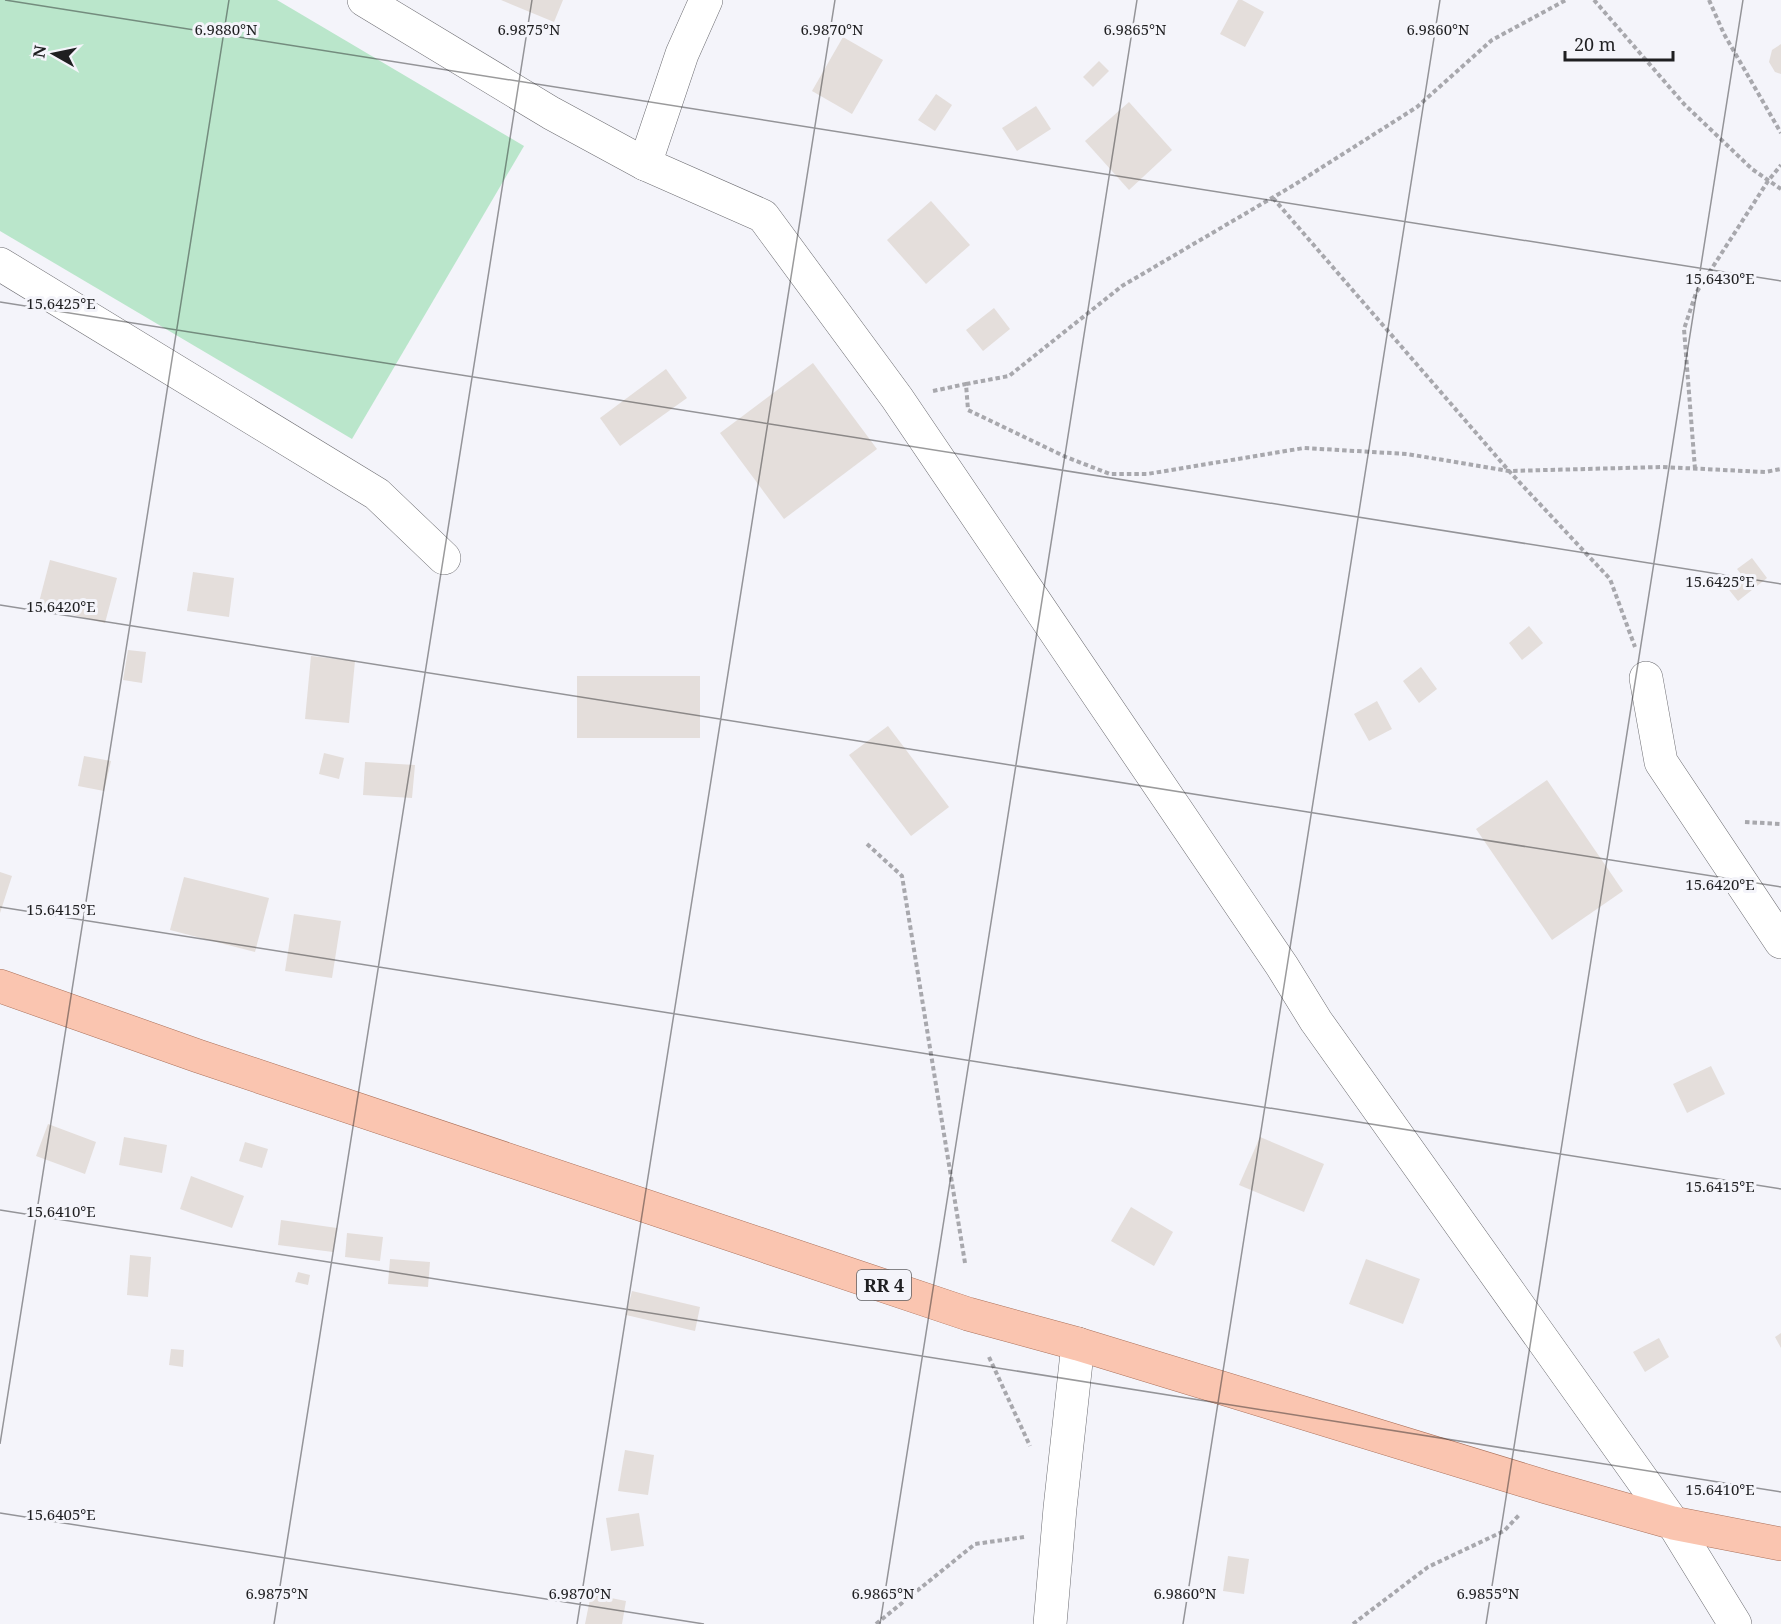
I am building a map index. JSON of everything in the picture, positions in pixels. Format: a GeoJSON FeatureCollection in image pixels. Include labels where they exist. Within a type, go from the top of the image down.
{"type":"FeatureCollection","features":[{"type":"Feature","properties":{"kind":"main road","name":"RR 4"},"geometry":{"type":"LineString","coordinates":[[0,986],[198,1056],[968,1314],[1078,1344],[1546,1488],[1673,1523],[1781,1544]]}},
{"type":"Feature","properties":{"kind":"street"},"geometry":{"type":"LineString","coordinates":[[364,0],[551,113],[645,164],[763,216],[897,398],[1282,966],[1316,1021],[1673,1523],[1735,1624]]}},
{"type":"Feature","properties":{"kind":"street"},"geometry":{"type":"LineString","coordinates":[[645,164],[682,54],[706,0]]}},
{"type":"Feature","properties":{"kind":"street"},"geometry":{"type":"LineString","coordinates":[[0,264],[377,494],[444,558]]}},
{"type":"Feature","properties":{"kind":"street"},"geometry":{"type":"LineString","coordinates":[[1646,678],[1661,762],[1781,942]]}},
{"type":"Feature","properties":{"kind":"street"},"geometry":{"type":"LineString","coordinates":[[1050,1624],[1078,1344]]}},
{"type":"Feature","properties":{"kind":"path"},"geometry":{"type":"LineString","coordinates":[[897,398],[1010,376],[1122,286],[1273,198],[1417,107],[1492,40],[1566,0]]}},
{"type":"Feature","properties":{"kind":"path"},"geometry":{"type":"LineString","coordinates":[[1594,0],[1684,104],[1752,170],[1781,189]]}},
{"type":"Feature","properties":{"kind":"path"},"geometry":{"type":"LineString","coordinates":[[1709,0],[1725,34],[1781,133]]}},
{"type":"Feature","properties":{"kind":"path"},"geometry":{"type":"LineString","coordinates":[[1695,469],[1684,329],[1696,293],[1768,181],[1781,165]]}},
{"type":"Feature","properties":{"kind":"path"},"geometry":{"type":"LineString","coordinates":[[1273,198],[1509,471],[1610,579],[1646,678]]}},
{"type":"Feature","properties":{"kind":"path"},"geometry":{"type":"LineString","coordinates":[[966,384],[968,410],[1066,457],[1110,474],[1147,474],[1304,448],[1407,454],[1509,471],[1662,467],[1765,472],[1781,469]]}},
{"type":"Feature","properties":{"kind":"path"},"geometry":{"type":"LineString","coordinates":[[867,844],[902,876],[965,1263]]}},
{"type":"Feature","properties":{"kind":"path"},"geometry":{"type":"LineString","coordinates":[[968,1314],[1034,1454]]}},
{"type":"Feature","properties":{"kind":"path"},"geometry":{"type":"LineString","coordinates":[[1353,1624],[1428,1567],[1504,1531],[1546,1488]]}},
{"type":"Feature","properties":{"kind":"path"},"geometry":{"type":"LineString","coordinates":[[876,1624],[975,1544],[1024,1537],[1060,1508]]}},
{"type":"Feature","properties":{"kind":"green space"},"geometry":{"type":"Polygon","coordinates":[[[0,0],[277,0],[524,146],[352,439],[0,231],[0,0]]]}},
{"type":"Feature","properties":{"kind":"building"},"geometry":{"type":"Polygon","coordinates":[[[501,0],[563,0],[554,22],[501,0]]]}},
{"type":"Feature","properties":{"kind":"building"},"geometry":{"type":"Polygon","coordinates":[[[1238,0],[1264,12],[1245,47],[1220,34],[1238,0]]]}},
{"type":"Feature","properties":{"kind":"building"},"geometry":{"type":"Polygon","coordinates":[[[843,37],[883,60],[852,114],[812,91],[843,37]]]}},
{"type":"Feature","properties":{"kind":"building"},"geometry":{"type":"Polygon","coordinates":[[[1781,44],[1781,74],[1775,72],[1769,62],[1772,50],[1781,44]]]}},
{"type":"Feature","properties":{"kind":"building"},"geometry":{"type":"Polygon","coordinates":[[[1099,61],[1109,71],[1093,87],[1083,77],[1099,61]]]}},
{"type":"Feature","properties":{"kind":"building"},"geometry":{"type":"Polygon","coordinates":[[[936,94],[952,105],[935,131],[918,120],[936,94]]]}},
{"type":"Feature","properties":{"kind":"building"},"geometry":{"type":"Polygon","coordinates":[[[1129,102],[1172,150],[1129,190],[1085,141],[1129,102]]]}},
{"type":"Feature","properties":{"kind":"building"},"geometry":{"type":"Polygon","coordinates":[[[1036,106],[1051,129],[1017,151],[1002,128],[1036,106]]]}},
{"type":"Feature","properties":{"kind":"building"},"geometry":{"type":"Polygon","coordinates":[[[931,201],[970,245],[926,284],[887,240],[931,201]]]}},
{"type":"Feature","properties":{"kind":"building"},"geometry":{"type":"Polygon","coordinates":[[[994,308],[1010,329],[983,351],[966,330],[994,308]]]}},
{"type":"Feature","properties":{"kind":"building"},"geometry":{"type":"Polygon","coordinates":[[[813,363],[877,449],[784,519],[720,433],[813,363]]]}},
{"type":"Feature","properties":{"kind":"building"},"geometry":{"type":"Polygon","coordinates":[[[666,369],[687,398],[620,446],[600,418],[666,369]]]}},
{"type":"Feature","properties":{"kind":"building"},"geometry":{"type":"Polygon","coordinates":[[[1752,558],[1767,578],[1738,601],[1726,586],[1741,574],[1737,569],[1752,558]]]}},
{"type":"Feature","properties":{"kind":"building"},"geometry":{"type":"Polygon","coordinates":[[[50,560],[117,578],[105,623],[38,606],[50,560]]]}},
{"type":"Feature","properties":{"kind":"building"},"geometry":{"type":"Polygon","coordinates":[[[193,572],[234,578],[229,617],[187,611],[193,572]]]}},
{"type":"Feature","properties":{"kind":"building"},"geometry":{"type":"Polygon","coordinates":[[[1529,626],[1543,643],[1522,660],[1509,643],[1529,626]]]}},
{"type":"Feature","properties":{"kind":"building"},"geometry":{"type":"Polygon","coordinates":[[[128,650],[146,652],[142,683],[123,680],[128,650]]]}},
{"type":"Feature","properties":{"kind":"building"},"geometry":{"type":"Polygon","coordinates":[[[311,656],[355,661],[349,723],[305,719],[311,656]]]}},
{"type":"Feature","properties":{"kind":"building"},"geometry":{"type":"Polygon","coordinates":[[[1421,667],[1437,689],[1419,703],[1403,681],[1421,667]]]}},
{"type":"Feature","properties":{"kind":"building"},"geometry":{"type":"Polygon","coordinates":[[[577,676],[700,676],[700,738],[577,738],[577,676]]]}},
{"type":"Feature","properties":{"kind":"building"},"geometry":{"type":"Polygon","coordinates":[[[1377,701],[1392,729],[1369,741],[1354,714],[1377,701]]]}},
{"type":"Feature","properties":{"kind":"building"},"geometry":{"type":"Polygon","coordinates":[[[888,726],[949,807],[911,836],[849,755],[888,726]]]}},
{"type":"Feature","properties":{"kind":"building"},"geometry":{"type":"Polygon","coordinates":[[[324,753],[344,758],[339,779],[319,774],[324,753]]]}},
{"type":"Feature","properties":{"kind":"building"},"geometry":{"type":"Polygon","coordinates":[[[84,756],[111,761],[104,791],[78,786],[84,756]]]}},
{"type":"Feature","properties":{"kind":"building"},"geometry":{"type":"Polygon","coordinates":[[[365,762],[415,765],[412,798],[363,795],[365,762]]]}},
{"type":"Feature","properties":{"kind":"building"},"geometry":{"type":"Polygon","coordinates":[[[1547,780],[1623,891],[1552,940],[1476,829],[1547,780]]]}},
{"type":"Feature","properties":{"kind":"building"},"geometry":{"type":"Polygon","coordinates":[[[0,872],[12,876],[0,913],[0,872]]]}},
{"type":"Feature","properties":{"kind":"building"},"geometry":{"type":"Polygon","coordinates":[[[184,877],[269,898],[255,952],[170,930],[184,877]]]}},
{"type":"Feature","properties":{"kind":"building"},"geometry":{"type":"Polygon","coordinates":[[[294,914],[341,921],[332,978],[285,971],[294,914]]]}},
{"type":"Feature","properties":{"kind":"building"},"geometry":{"type":"Polygon","coordinates":[[[1711,1066],[1725,1094],[1687,1113],[1673,1084],[1711,1066]]]}},
{"type":"Feature","properties":{"kind":"building"},"geometry":{"type":"Polygon","coordinates":[[[48,1124],[96,1142],[85,1174],[36,1156],[48,1124]]]}},
{"type":"Feature","properties":{"kind":"building"},"geometry":{"type":"Polygon","coordinates":[[[124,1137],[167,1145],[162,1173],[119,1165],[124,1137]]]}},
{"type":"Feature","properties":{"kind":"building"},"geometry":{"type":"Polygon","coordinates":[[[1260,1137],[1324,1164],[1304,1212],[1239,1185],[1260,1137]]]}},
{"type":"Feature","properties":{"kind":"building"},"geometry":{"type":"Polygon","coordinates":[[[245,1142],[268,1149],[262,1168],[239,1161],[245,1142]]]}},
{"type":"Feature","properties":{"kind":"building"},"geometry":{"type":"Polygon","coordinates":[[[191,1176],[244,1196],[232,1228],[180,1209],[191,1176]]]}},
{"type":"Feature","properties":{"kind":"building"},"geometry":{"type":"Polygon","coordinates":[[[1131,1207],[1173,1232],[1154,1266],[1111,1241],[1131,1207]]]}},
{"type":"Feature","properties":{"kind":"building"},"geometry":{"type":"Polygon","coordinates":[[[281,1220],[337,1228],[333,1252],[278,1245],[281,1220]]]}},
{"type":"Feature","properties":{"kind":"building"},"geometry":{"type":"Polygon","coordinates":[[[347,1233],[383,1237],[380,1261],[345,1257],[347,1233]]]}},
{"type":"Feature","properties":{"kind":"building"},"geometry":{"type":"Polygon","coordinates":[[[130,1255],[151,1257],[148,1297],[127,1295],[130,1255]]]}},
{"type":"Feature","properties":{"kind":"building"},"geometry":{"type":"Polygon","coordinates":[[[390,1259],[430,1262],[428,1287],[388,1284],[390,1259]]]}},
{"type":"Feature","properties":{"kind":"building"},"geometry":{"type":"Polygon","coordinates":[[[1366,1259],[1420,1279],[1403,1324],[1349,1304],[1366,1259]]]}},
{"type":"Feature","properties":{"kind":"building"},"geometry":{"type":"Polygon","coordinates":[[[298,1272],[310,1275],[308,1285],[295,1282],[298,1272]]]}},
{"type":"Feature","properties":{"kind":"building"},"geometry":{"type":"Polygon","coordinates":[[[632,1291],[700,1307],[695,1331],[626,1315],[632,1291]]]}},
{"type":"Feature","properties":{"kind":"building"},"geometry":{"type":"Polygon","coordinates":[[[1781,1333],[1781,1348],[1775,1337],[1781,1333]]]}},
{"type":"Feature","properties":{"kind":"building"},"geometry":{"type":"Polygon","coordinates":[[[1659,1338],[1669,1357],[1645,1372],[1633,1352],[1659,1338]]]}},
{"type":"Feature","properties":{"kind":"building"},"geometry":{"type":"Polygon","coordinates":[[[171,1349],[184,1350],[183,1367],[169,1365],[171,1349]]]}},
{"type":"Feature","properties":{"kind":"building"},"geometry":{"type":"Polygon","coordinates":[[[625,1450],[654,1455],[648,1495],[618,1491],[625,1450]]]}},
{"type":"Feature","properties":{"kind":"building"},"geometry":{"type":"Polygon","coordinates":[[[639,1513],[644,1546],[611,1551],[606,1518],[639,1513]]]}},
{"type":"Feature","properties":{"kind":"building"},"geometry":{"type":"Polygon","coordinates":[[[1228,1556],[1249,1559],[1244,1594],[1223,1591],[1228,1556]]]}},
{"type":"Feature","properties":{"kind":"building"},"geometry":{"type":"Polygon","coordinates":[[[591,1594],[626,1601],[622,1624],[585,1624],[591,1594]]]}}]}
